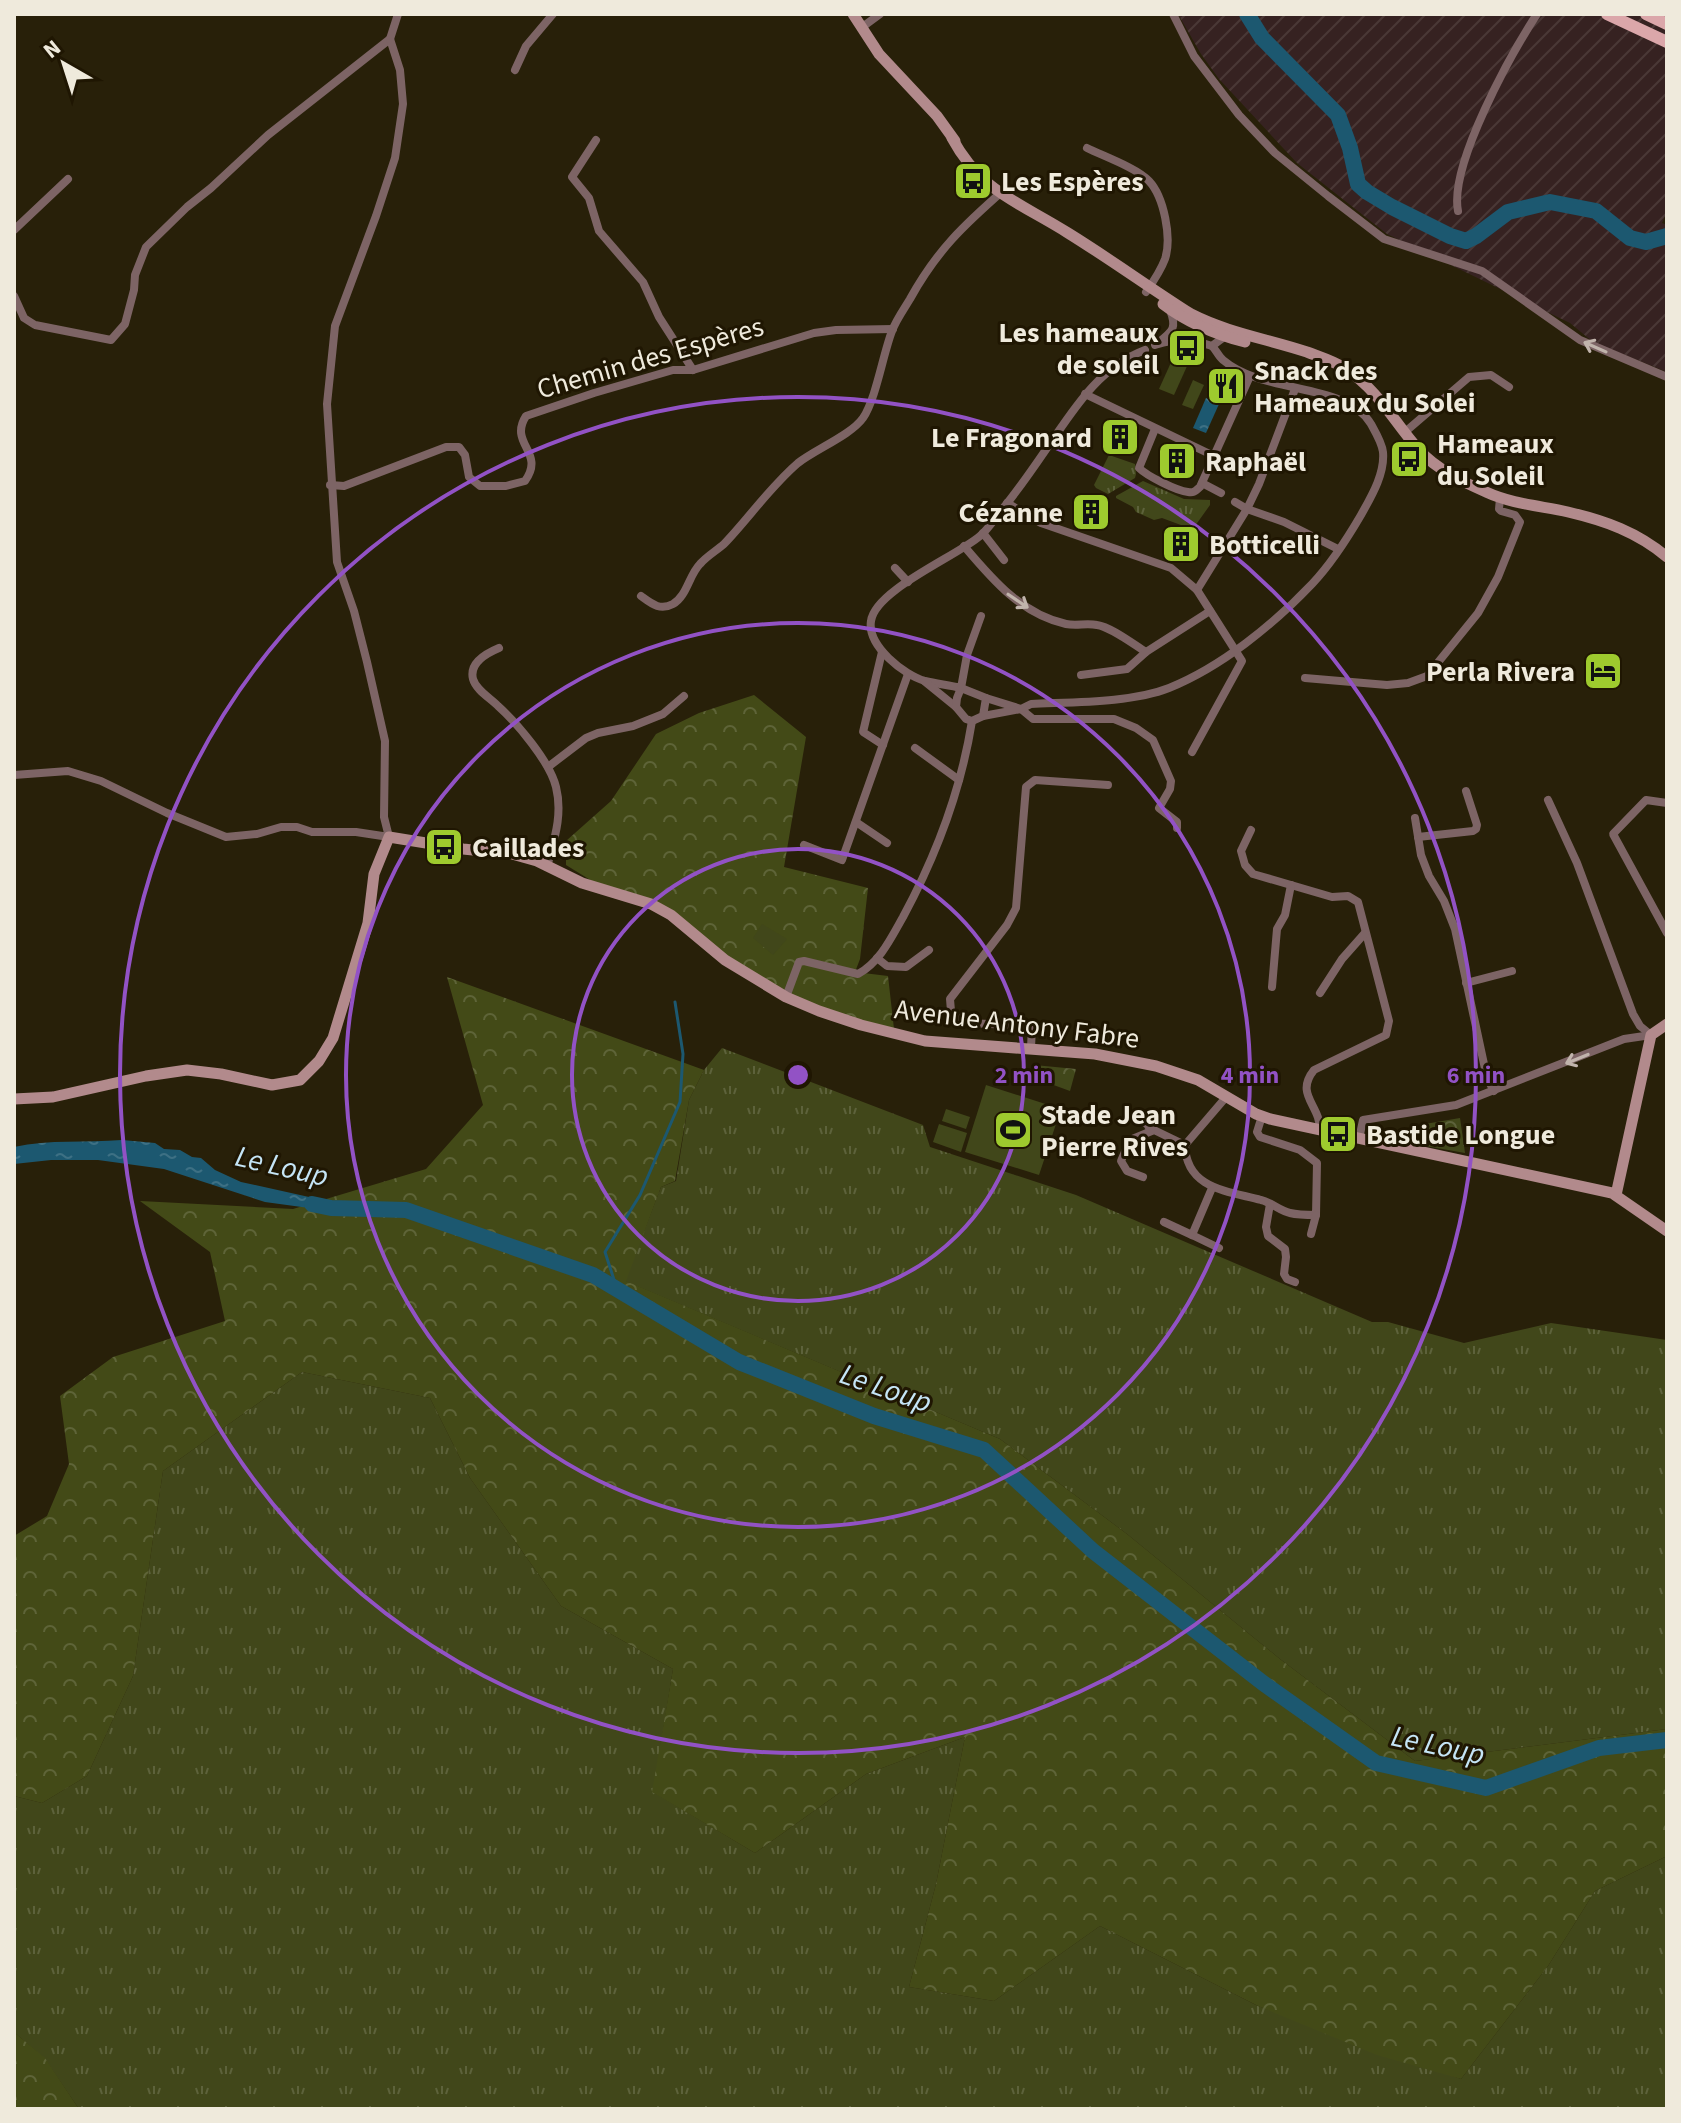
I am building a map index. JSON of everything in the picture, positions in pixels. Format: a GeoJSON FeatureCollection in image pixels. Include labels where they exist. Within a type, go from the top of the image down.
{"type":"FeatureCollection","features":[{"type":"Feature","properties":{"kind":"main road"},"geometry":{"type":"LineString","coordinates":[[1607,14],[1667,42]]}},
{"type":"Feature","properties":{"kind":"main road"},"geometry":{"type":"LineString","coordinates":[[1646,14],[1667,24]]}},
{"type":"Feature","properties":{"kind":"street"},"geometry":{"type":"LineString","coordinates":[[14,296],[24,318],[35,325],[111,340],[125,324],[135,275],[146,247],[268,135],[390,39],[398,14]]}},
{"type":"Feature","properties":{"kind":"street"},"geometry":{"type":"LineString","coordinates":[[515,70],[526,46],[553,14]]}},
{"type":"Feature","properties":{"kind":"street"},"geometry":{"type":"LineString","coordinates":[[853,14],[879,54],[1002,191],[1148,289],[1207,322],[1336,363],[1367,385],[1419,451],[1456,477],[1500,498],[1569,512],[1622,528],[1667,557]]}},
{"type":"Feature","properties":{"kind":"street"},"geometry":{"type":"LineString","coordinates":[[861,28],[880,14]]}},
{"type":"Feature","properties":{"kind":"street"},"geometry":{"type":"LineString","coordinates":[[1173,14],[1194,56],[1239,115],[1275,153],[1384,239],[1482,271],[1580,340],[1667,377]]}},
{"type":"Feature","properties":{"kind":"street"},"geometry":{"type":"LineString","coordinates":[[1458,211],[1456,193],[1475,132],[1504,70],[1537,14]]}},
{"type":"Feature","properties":{"kind":"street"},"geometry":{"type":"LineString","coordinates":[[14,1099],[53,1097],[187,1070],[272,1085],[300,1080],[319,1061],[333,1038],[368,923],[374,874],[386,844],[385,741],[364,649],[337,562],[327,404],[335,326],[395,158],[403,104],[400,70],[390,39]]}},
{"type":"Feature","properties":{"kind":"street"},"geometry":{"type":"LineString","coordinates":[[596,140],[572,177],[589,198],[599,231],[643,282],[659,317],[693,370]]}},
{"type":"Feature","properties":{"kind":"street"},"geometry":{"type":"LineString","coordinates":[[1087,148],[1149,181],[1162,204],[1167,226],[1166,257],[1148,289]]}},
{"type":"Feature","properties":{"kind":"street"},"geometry":{"type":"LineString","coordinates":[[14,230],[68,179]]}},
{"type":"Feature","properties":{"kind":"street"},"geometry":{"type":"LineString","coordinates":[[641,596],[653,606],[663,607],[681,598],[698,565],[723,545],[796,465],[863,419],[893,329],[920,280],[956,232],[1002,191]]}},
{"type":"Feature","properties":{"kind":"street"},"geometry":{"type":"LineString","coordinates":[[1148,289],[1187,321],[1224,337],[1323,358]]}},
{"type":"Feature","properties":{"kind":"street"},"geometry":{"type":"LineString","coordinates":[[1145,350],[1110,370],[1085,394],[983,533],[886,598],[871,620],[873,635],[882,652],[956,707],[966,719],[972,721],[1031,704],[1133,697],[1167,689],[1204,671],[1236,650],[1312,584],[1370,499],[1382,467],[1383,452],[1369,421],[1352,406],[1318,392],[1250,376],[1222,359],[1212,346],[1178,338],[1155,345],[1172,331],[1174,321],[1170,309]]}},
{"type":"Feature","properties":{"kind":"street","name":"Chemin des Espères"},"geometry":{"type":"LineString","coordinates":[[330,485],[344,486],[446,447],[459,447],[465,455],[469,477],[480,486],[506,486],[525,481],[531,473],[531,453],[521,439],[521,425],[526,416],[673,370],[693,370],[814,333],[893,329]]}},
{"type":"Feature","properties":{"kind":"street"},"geometry":{"type":"LineString","coordinates":[[1212,346],[1224,337]]}},
{"type":"Feature","properties":{"kind":"street"},"geometry":{"type":"LineString","coordinates":[[1405,432],[1469,377],[1491,375],[1509,387]]}},
{"type":"Feature","properties":{"kind":"street"},"geometry":{"type":"LineString","coordinates":[[1155,429],[1140,465],[1141,471],[1187,492],[1196,491],[1250,376]]}},
{"type":"Feature","properties":{"kind":"street"},"geometry":{"type":"LineString","coordinates":[[1197,590],[1247,509],[1295,389]]}},
{"type":"Feature","properties":{"kind":"street"},"geometry":{"type":"LineString","coordinates":[[1085,394],[1214,456]]}},
{"type":"Feature","properties":{"kind":"street"},"geometry":{"type":"LineString","coordinates":[[1202,483],[1221,493]]}},
{"type":"Feature","properties":{"kind":"street"},"geometry":{"type":"LineString","coordinates":[[1305,678],[1387,685],[1408,683],[1427,676],[1478,613],[1517,533],[1520,522],[1515,515],[1499,509],[1500,498]]}},
{"type":"Feature","properties":{"kind":"street"},"geometry":{"type":"LineString","coordinates":[[1235,502],[1338,549]]}},
{"type":"Feature","properties":{"kind":"street"},"geometry":{"type":"LineString","coordinates":[[1007,503],[1041,523],[1171,568],[1197,590],[1241,657],[1240,666],[1192,752]]}},
{"type":"Feature","properties":{"kind":"street"},"geometry":{"type":"LineString","coordinates":[[983,533],[1004,560]]}},
{"type":"Feature","properties":{"kind":"street"},"geometry":{"type":"LineString","coordinates":[[964,546],[995,583],[1020,604],[1065,624],[1098,625],[1146,652]]}},
{"type":"Feature","properties":{"kind":"street"},"geometry":{"type":"LineString","coordinates":[[895,568],[908,582]]}},
{"type":"Feature","properties":{"kind":"street"},"geometry":{"type":"LineString","coordinates":[[1081,675],[1127,669],[1146,652],[1210,611]]}},
{"type":"Feature","properties":{"kind":"street"},"geometry":{"type":"LineString","coordinates":[[956,707],[967,655],[981,616]]}},
{"type":"Feature","properties":{"kind":"street"},"geometry":{"type":"LineString","coordinates":[[499,648],[485,654],[476,663],[473,671],[475,683],[522,731],[548,767],[556,786],[559,819],[547,867]]}},
{"type":"Feature","properties":{"kind":"street"},"geometry":{"type":"LineString","coordinates":[[882,652],[863,732],[883,745]]}},
{"type":"Feature","properties":{"kind":"street"},"geometry":{"type":"LineString","coordinates":[[804,845],[842,860],[908,674]]}},
{"type":"Feature","properties":{"kind":"street"},"geometry":{"type":"LineString","coordinates":[[923,681],[961,688],[1021,709],[1033,719],[1114,719],[1136,728],[1153,740],[1171,781],[1159,808],[1177,822],[1177,828]]}},
{"type":"Feature","properties":{"kind":"street"},"geometry":{"type":"LineString","coordinates":[[548,767],[586,738],[633,726],[663,714],[684,696]]}},
{"type":"Feature","properties":{"kind":"street"},"geometry":{"type":"LineString","coordinates":[[983,716],[986,698]]}},
{"type":"Feature","properties":{"kind":"street"},"geometry":{"type":"LineString","coordinates":[[786,997],[799,962],[858,974],[870,967],[886,946],[925,877],[963,770],[972,721]]}},
{"type":"Feature","properties":{"kind":"street"},"geometry":{"type":"LineString","coordinates":[[915,748],[959,780]]}},
{"type":"Feature","properties":{"kind":"street"},"geometry":{"type":"LineString","coordinates":[[14,775],[68,771],[101,781],[226,837],[297,827],[312,832],[356,832],[386,844]]}},
{"type":"Feature","properties":{"kind":"street"},"geometry":{"type":"LineString","coordinates":[[1031,1048],[1032,1026],[967,1023],[951,1011],[950,999],[1007,925],[1016,908],[1026,787],[1035,780],[1108,785]]}},
{"type":"Feature","properties":{"kind":"street"},"geometry":{"type":"LineString","coordinates":[[1418,837],[1476,829],[1466,791]]}},
{"type":"Feature","properties":{"kind":"street"},"geometry":{"type":"LineString","coordinates":[[1548,800],[1577,863],[1633,1014],[1640,1026],[1651,1035]]}},
{"type":"Feature","properties":{"kind":"street"},"geometry":{"type":"LineString","coordinates":[[1667,803],[1646,800],[1613,834],[1667,933]]}},
{"type":"Feature","properties":{"kind":"street"},"geometry":{"type":"LineString","coordinates":[[1415,818],[1421,855],[1455,929],[1487,1078],[1494,1091]]}},
{"type":"Feature","properties":{"kind":"street"},"geometry":{"type":"LineString","coordinates":[[856,822],[887,843]]}},
{"type":"Feature","properties":{"kind":"street"},"geometry":{"type":"LineString","coordinates":[[1251,830],[1241,851],[1245,865],[1253,874],[1332,897],[1348,896],[1358,902],[1389,1021],[1386,1035],[1314,1070],[1306,1079],[1320,1131]]}},
{"type":"Feature","properties":{"kind":"street","name":"Avenue Antony Fabre"},"geometry":{"type":"LineString","coordinates":[[386,844],[512,854],[537,861],[582,883],[636,898],[671,915],[725,960],[786,997],[861,1025],[925,1041],[1095,1054],[1156,1066],[1198,1080],[1262,1116],[1616,1195]]}},
{"type":"Feature","properties":{"kind":"street"},"geometry":{"type":"LineString","coordinates":[[1272,987],[1277,929],[1285,915],[1291,885]]}},
{"type":"Feature","properties":{"kind":"street"},"geometry":{"type":"LineString","coordinates":[[1320,993],[1342,959],[1365,933]]}},
{"type":"Feature","properties":{"kind":"street"},"geometry":{"type":"LineString","coordinates":[[877,958],[887,966],[906,967],[929,950]]}},
{"type":"Feature","properties":{"kind":"street"},"geometry":{"type":"LineString","coordinates":[[1466,983],[1512,971]]}},
{"type":"Feature","properties":{"kind":"street"},"geometry":{"type":"LineString","coordinates":[[1359,1139],[1363,1120],[1456,1105],[1624,1039],[1651,1035],[1667,1024]]}},
{"type":"Feature","properties":{"kind":"street"},"geometry":{"type":"LineString","coordinates":[[1651,1035],[1616,1195],[1667,1231]]}},
{"type":"Feature","properties":{"kind":"street"},"geometry":{"type":"LineString","coordinates":[[1227,1096],[1185,1145],[1185,1158],[1194,1171],[1212,1188],[1264,1200],[1289,1213],[1316,1215]]}},
{"type":"Feature","properties":{"kind":"street"},"geometry":{"type":"LineString","coordinates":[[1130,1115],[1147,1124],[1151,1131]]}},
{"type":"Feature","properties":{"kind":"street"},"geometry":{"type":"LineString","coordinates":[[1262,1116],[1257,1132],[1260,1137],[1300,1150],[1317,1163],[1316,1215],[1311,1234]]}},
{"type":"Feature","properties":{"kind":"street"},"geometry":{"type":"LineString","coordinates":[[1143,1177],[1127,1171],[1121,1161],[1130,1140],[1154,1130],[1185,1145]]}},
{"type":"Feature","properties":{"kind":"street"},"geometry":{"type":"LineString","coordinates":[[1192,1235],[1212,1188]]}},
{"type":"Feature","properties":{"kind":"street"},"geometry":{"type":"LineString","coordinates":[[1270,1204],[1266,1227],[1268,1236],[1285,1249],[1284,1274],[1295,1282]]}},
{"type":"Feature","properties":{"kind":"street"},"geometry":{"type":"LineString","coordinates":[[1164,1222],[1219,1248]]}},
{"type":"Feature","properties":{"kind":"shaded area"},"geometry":{"type":"Polygon","coordinates":[[[1178,14],[1667,14],[1667,212],[1662,223],[1667,225],[1667,372],[1593,342],[1570,323],[1387,234],[1297,163],[1219,79],[1178,14]]]}},
{"type":"Feature","properties":{"kind":"green space"},"geometry":{"type":"Polygon","coordinates":[[[1173,358],[1188,364],[1174,395],[1159,389],[1173,358]]]}},
{"type":"Feature","properties":{"kind":"green space"},"geometry":{"type":"Polygon","coordinates":[[[1193,380],[1204,385],[1193,409],[1182,405],[1193,380]]]}},
{"type":"Feature","properties":{"kind":"green space"},"geometry":{"type":"Polygon","coordinates":[[[1109,455],[1135,464],[1136,474],[1135,478],[1108,494],[1094,485],[1109,455]]]}},
{"type":"Feature","properties":{"kind":"green space"},"geometry":{"type":"Polygon","coordinates":[[[1143,481],[1184,499],[1210,500],[1210,505],[1195,526],[1189,528],[1162,518],[1154,520],[1116,498],[1143,481]]]}},
{"type":"Feature","properties":{"kind":"green space"},"geometry":{"type":"Polygon","coordinates":[[[754,695],[806,737],[784,867],[868,888],[860,959],[855,972],[888,976],[894,1029],[870,1025],[801,1001],[713,957],[648,898],[592,881],[566,865],[566,841],[611,801],[656,734],[699,713],[754,695]]]}},
{"type":"Feature","properties":{"kind":"green space"},"geometry":{"type":"Polygon","coordinates":[[[762,924],[787,939],[773,955],[753,938],[762,924]]]}},
{"type":"Feature","properties":{"kind":"green space"},"geometry":{"type":"Polygon","coordinates":[[[447,977],[704,1070],[689,1100],[675,1181],[661,1187],[626,1281],[1000,1439],[1127,1534],[1280,1659],[1415,1761],[1667,1729],[1667,1856],[1595,1891],[1548,1966],[1461,2079],[1377,2055],[1258,2006],[1100,1926],[994,2001],[909,1987],[936,1884],[965,1737],[866,1774],[755,1853],[652,1792],[673,1669],[561,1606],[470,1478],[430,1398],[302,1372],[163,1471],[133,1676],[87,1776],[42,1803],[14,1796],[14,1536],[47,1516],[69,1464],[60,1396],[113,1357],[225,1321],[210,1252],[140,1201],[293,1209],[426,1169],[483,1105],[447,977]]]}},
{"type":"Feature","properties":{"kind":"green space"},"geometry":{"type":"Polygon","coordinates":[[[722,1048],[923,1125],[930,1147],[1076,1195],[1372,1322],[1388,1322],[1464,1343],[1551,1323],[1667,1340],[1667,1729],[1415,1761],[1280,1659],[1127,1534],[1000,1439],[625,1281],[661,1187],[676,1181],[689,1100],[704,1070],[722,1048]]]}},
{"type":"Feature","properties":{"kind":"green space"},"geometry":{"type":"Polygon","coordinates":[[[1034,1065],[1076,1069],[1070,1091],[1029,1076],[1034,1065]]]}},
{"type":"Feature","properties":{"kind":"green space","name":"Stade Jean Pierre Rives"},"geometry":{"type":"Polygon","coordinates":[[[986,1085],[1061,1109],[1039,1175],[965,1152],[986,1085]]]}},
{"type":"Feature","properties":{"kind":"green space"},"geometry":{"type":"Polygon","coordinates":[[[946,1109],[970,1117],[966,1129],[942,1121],[946,1109]]]}},
{"type":"Feature","properties":{"kind":"green space"},"geometry":{"type":"Polygon","coordinates":[[[1460,1118],[1465,1153],[1420,1145],[1419,1125],[1460,1118]]]}},
{"type":"Feature","properties":{"kind":"green space"},"geometry":{"type":"Polygon","coordinates":[[[939,1124],[967,1133],[961,1152],[933,1142],[939,1124]]]}},
{"type":"Feature","properties":{"kind":"green space"},"geometry":{"type":"Polygon","coordinates":[[[302,1372],[430,1398],[470,1478],[561,1606],[673,1669],[653,1792],[755,1853],[866,1774],[965,1737],[936,1884],[909,1987],[994,2001],[1100,1926],[1258,2006],[1461,2079],[1548,1966],[1595,1891],[1667,1856],[1667,2109],[79,2109],[45,2059],[14,2032],[14,1796],[42,1803],[87,1776],[133,1676],[163,1471],[302,1372]]]}},
{"type":"Feature","properties":{"kind":"green space"},"geometry":{"type":"Polygon","coordinates":[[[14,2032],[45,2058],[79,2109],[14,2109],[14,2032]]]}},
{"type":"Feature","properties":{"kind":"water"},"geometry":{"type":"Polygon","coordinates":[[[1206,398],[1219,404],[1206,433],[1193,428],[1206,398]]]}},
{"type":"Feature","properties":{"kind":"water","name":"Le Loup"},"geometry":{"type":"Polygon","coordinates":[[[122,1140],[155,1143],[164,1149],[180,1150],[201,1158],[215,1170],[241,1182],[331,1204],[331,1211],[265,1202],[164,1169],[98,1160],[14,1164],[14,1147],[54,1142],[122,1140]]]}},
{"type":"Feature","properties":{"kind":"waterway"},"geometry":{"type":"LineString","coordinates":[[1247,14],[1262,38],[1338,115],[1358,184],[1392,207],[1466,241],[1508,212],[1550,202],[1596,211],[1630,238],[1646,242],[1667,236]]}},
{"type":"Feature","properties":{"kind":"waterway"},"geometry":{"type":"LineString","coordinates":[[617,1289],[605,1252],[640,1195],[680,1102],[683,1054],[675,1002]]}},
{"type":"Feature","properties":{"kind":"waterway","name":"Le Loup"},"geometry":{"type":"LineString","coordinates":[[312,1204],[331,1208],[406,1210],[593,1275],[739,1362],[874,1416],[984,1450],[1093,1551],[1263,1683],[1376,1763],[1486,1788],[1599,1748],[1667,1740]]}},
{"type":"Feature","properties":{"kind":"place","name":"Les Espères"},"geometry":{"type":"Point","coordinates":[973,181]}},
{"type":"Feature","properties":{"kind":"place","name":"Les hameaux de soleil"},"geometry":{"type":"Point","coordinates":[1187,348]}},
{"type":"Feature","properties":{"kind":"place","name":"Snack des Hameaux du Solei"},"geometry":{"type":"Point","coordinates":[1226,386]}},
{"type":"Feature","properties":{"kind":"place","name":"Le Fragonard"},"geometry":{"type":"Point","coordinates":[1120,437]}},
{"type":"Feature","properties":{"kind":"place","name":"Hameaux du Soleil"},"geometry":{"type":"Point","coordinates":[1409,459]}},
{"type":"Feature","properties":{"kind":"place","name":"Raphaël"},"geometry":{"type":"Point","coordinates":[1177,461]}},
{"type":"Feature","properties":{"kind":"place","name":"Cézanne"},"geometry":{"type":"Point","coordinates":[1091,512]}},
{"type":"Feature","properties":{"kind":"place","name":"Botticelli"},"geometry":{"type":"Point","coordinates":[1181,544]}},
{"type":"Feature","properties":{"kind":"place","name":"Perla Rivera"},"geometry":{"type":"Point","coordinates":[1603,671]}},
{"type":"Feature","properties":{"kind":"place","name":"Caillades"},"geometry":{"type":"Point","coordinates":[444,847]}},
{"type":"Feature","properties":{"kind":"place","name":"Stade Jean Pierre Rives"},"geometry":{"type":"Point","coordinates":[1013,1130]}},
{"type":"Feature","properties":{"kind":"place","name":"Bastide Longue"},"geometry":{"type":"Point","coordinates":[1338,1134]}}]}
